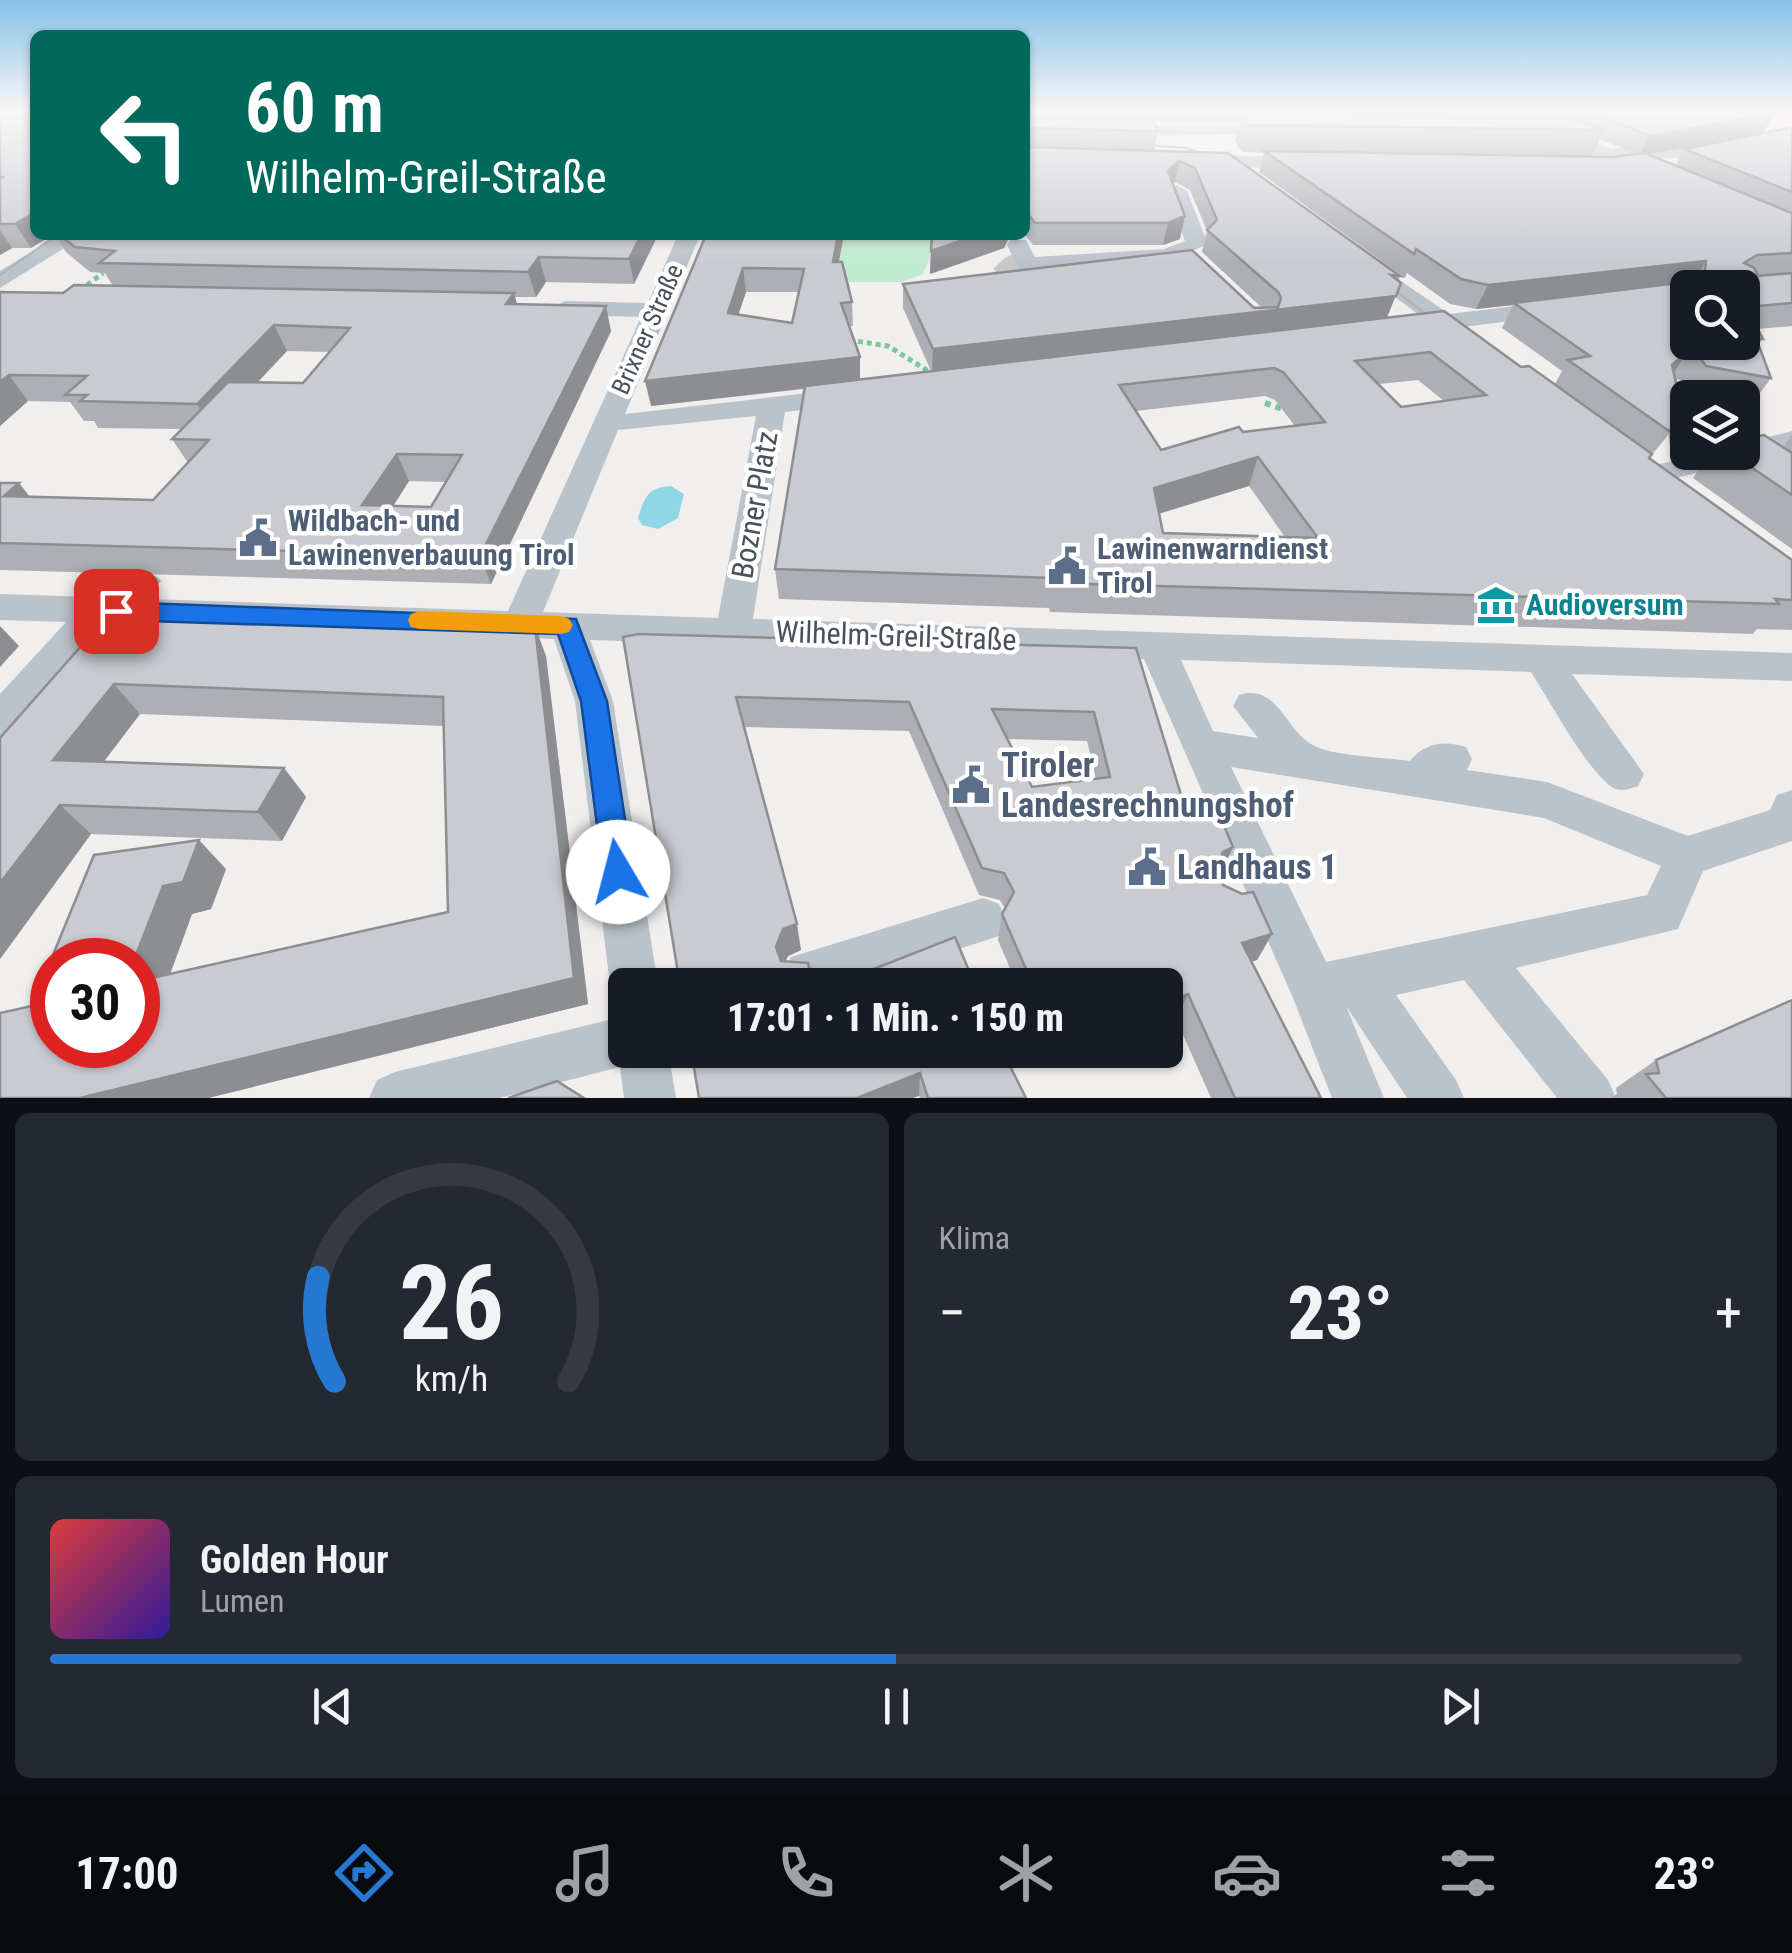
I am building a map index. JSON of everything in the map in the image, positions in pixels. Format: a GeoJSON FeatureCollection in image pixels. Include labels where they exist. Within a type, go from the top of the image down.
{"type":"FeatureCollection","features":[{"type":"Feature","properties":{"kind":"street"},"geometry":{"type":"LineString","coordinates":[[1228,162],[1260,186]]}},
{"type":"Feature","properties":{"kind":"street"},"geometry":{"type":"LineString","coordinates":[[1286,162],[1322,163]]}},
{"type":"Feature","properties":{"kind":"street"},"geometry":{"type":"LineString","coordinates":[[1593,162],[1636,168],[1673,183]]}},
{"type":"Feature","properties":{"kind":"street"},"geometry":{"type":"LineString","coordinates":[[1636,168],[1665,162]]}},
{"type":"Feature","properties":{"kind":"street"},"geometry":{"type":"LineString","coordinates":[[1018,245],[1027,264],[1187,256],[1197,244],[1180,199]]}},
{"type":"Feature","properties":{"kind":"street"},"geometry":{"type":"LineString","coordinates":[[0,266],[39,240]]}},
{"type":"Feature","properties":{"kind":"street"},"geometry":{"type":"LineString","coordinates":[[6,292],[68,240]]}},
{"type":"Feature","properties":{"kind":"street","name":"Brixner Straße"},"geometry":{"type":"LineString","coordinates":[[606,422],[686,240]]}},
{"type":"Feature","properties":{"kind":"street"},"geometry":{"type":"LineString","coordinates":[[1351,254],[1476,346]]}},
{"type":"Feature","properties":{"kind":"street"},"geometry":{"type":"LineString","coordinates":[[1389,329],[1571,306]]}},
{"type":"Feature","properties":{"kind":"street"},"geometry":{"type":"LineString","coordinates":[[534,307],[656,310]]}},
{"type":"Feature","properties":{"kind":"street"},"geometry":{"type":"LineString","coordinates":[[772,406],[876,393]]}},
{"type":"Feature","properties":{"kind":"street","name":"Bozner Platz"},"geometry":{"type":"LineString","coordinates":[[606,422],[772,406],[733,631]]}},
{"type":"Feature","properties":{"kind":"street"},"geometry":{"type":"LineString","coordinates":[[520,624],[606,422]]}},
{"type":"Feature","properties":{"kind":"street"},"geometry":{"type":"LineString","coordinates":[[1760,448],[1792,440]]}},
{"type":"Feature","properties":{"kind":"street"},"geometry":{"type":"LineString","coordinates":[[1625,455],[1683,499]]}},
{"type":"Feature","properties":{"kind":"street"},"geometry":{"type":"LineString","coordinates":[[1760,464],[1772,472]]}},
{"type":"Feature","properties":{"kind":"street"},"geometry":{"type":"LineString","coordinates":[[1652,475],[1673,470]]}},
{"type":"Feature","properties":{"kind":"street","name":"Wilhelm-Greil-Straße"},"geometry":{"type":"LineString","coordinates":[[0,606],[1792,667]]}},
{"type":"Feature","properties":{"kind":"street"},"geometry":{"type":"LineString","coordinates":[[0,697],[107,610]]}},
{"type":"Feature","properties":{"kind":"street"},"geometry":{"type":"LineString","coordinates":[[0,720],[107,610]]}},
{"type":"Feature","properties":{"kind":"street"},"geometry":{"type":"LineString","coordinates":[[6,750],[107,610]]}},
{"type":"Feature","properties":{"kind":"street"},"geometry":{"type":"LineString","coordinates":[[567,626],[594,701],[632,968]]}},
{"type":"Feature","properties":{"kind":"street"},"geometry":{"type":"LineString","coordinates":[[1158,645],[1200,746],[1248,892],[1438,1098]]}},
{"type":"Feature","properties":{"kind":"street"},"geometry":{"type":"LineString","coordinates":[[1541,657],[1583,722],[1624,774]]}},
{"type":"Feature","properties":{"kind":"street"},"geometry":{"type":"LineString","coordinates":[[1252,706],[1306,762]]}},
{"type":"Feature","properties":{"kind":"street"},"geometry":{"type":"LineString","coordinates":[[1200,746],[1306,762],[1436,770],[1547,800],[1688,856],[1790,820]]}},
{"type":"Feature","properties":{"kind":"street"},"geometry":{"type":"LineString","coordinates":[[1335,985],[1662,914],[1688,856]]}},
{"type":"Feature","properties":{"kind":"street"},"geometry":{"type":"LineString","coordinates":[[828,968],[984,920]]}},
{"type":"Feature","properties":{"kind":"street"},"geometry":{"type":"LineString","coordinates":[[1474,955],[1590,1098]]}},
{"type":"Feature","properties":{"kind":"street"},"geometry":{"type":"LineString","coordinates":[[1335,985],[1358,1098]]}},
{"type":"Feature","properties":{"kind":"street"},"geometry":{"type":"LineString","coordinates":[[395,1098],[608,1045]]}},
{"type":"Feature","properties":{"kind":"street"},"geometry":{"type":"LineString","coordinates":[[646,1068],[650,1098]]}},
{"type":"Feature","properties":{"kind":"path"},"geometry":{"type":"LineString","coordinates":[[87,285],[102,273]]}},
{"type":"Feature","properties":{"kind":"path"},"geometry":{"type":"LineString","coordinates":[[834,338],[888,346],[945,384]]}},
{"type":"Feature","properties":{"kind":"path"},"geometry":{"type":"LineString","coordinates":[[1264,404],[1281,411],[1307,413]]}},
{"type":"Feature","properties":{"kind":"green space"},"geometry":{"type":"Polygon","coordinates":[[[843,240],[932,240],[933,250],[923,274],[902,282],[835,282],[843,240]]]}},
{"type":"Feature","properties":{"kind":"water"},"geometry":{"type":"Polygon","coordinates":[[[671,486],[684,494],[678,518],[658,529],[642,525],[638,518],[648,495],[671,486]]]}},
{"type":"Feature","properties":{"kind":"building"},"geometry":{"type":"Polygon","coordinates":[[[0,162],[30,162],[30,215],[15,224],[0,224],[0,179],[4,177],[0,177],[0,162]]]}},
{"type":"Feature","properties":{"kind":"building"},"geometry":{"type":"Polygon","coordinates":[[[1030,162],[1178,162],[1168,171],[1185,216],[1168,223],[1035,223],[1030,217],[1030,162]]]}},
{"type":"Feature","properties":{"kind":"building"},"geometry":{"type":"Polygon","coordinates":[[[1182,162],[1241,162],[1400,276],[1391,275],[1401,283],[1396,296],[933,349],[903,284],[1192,250],[1254,308],[1278,307],[1278,292],[1207,230],[1217,220],[1195,168],[1182,162]]]}},
{"type":"Feature","properties":{"kind":"building"},"geometry":{"type":"Polygon","coordinates":[[[1280,162],[1668,162],[1792,213],[1792,253],[1757,255],[1744,263],[1755,270],[1705,270],[1706,261],[1488,285],[1461,279],[1416,249],[1414,254],[1280,162]]]}},
{"type":"Feature","properties":{"kind":"building"},"geometry":{"type":"Polygon","coordinates":[[[1717,162],[1792,162],[1792,192],[1717,162]]]}},
{"type":"Feature","properties":{"kind":"building"},"geometry":{"type":"Polygon","coordinates":[[[66,240],[638,240],[629,259],[539,257],[528,272],[99,263],[115,251],[75,247],[66,240]]]}},
{"type":"Feature","properties":{"kind":"building"},"geometry":{"type":"Polygon","coordinates":[[[704,240],[837,240],[833,262],[842,262],[852,302],[841,303],[860,357],[645,381],[704,240]],[[743,268],[728,313],[792,323],[804,269],[743,268]]]}},
{"type":"Feature","properties":{"kind":"building"},"geometry":{"type":"Polygon","coordinates":[[[932,240],[963,240],[931,251],[932,240]]]}},
{"type":"Feature","properties":{"kind":"building"},"geometry":{"type":"Polygon","coordinates":[[[1792,273],[1792,303],[1760,306],[1760,276],[1792,273]]]}},
{"type":"Feature","properties":{"kind":"building"},"geometry":{"type":"Polygon","coordinates":[[[1670,284],[1670,360],[1678,360],[1672,365],[1675,380],[1670,380],[1669,431],[1568,360],[1590,356],[1514,303],[1670,284]]]}},
{"type":"Feature","properties":{"kind":"building"},"geometry":{"type":"Polygon","coordinates":[[[74,285],[514,293],[506,304],[606,306],[480,556],[0,543],[0,483],[19,483],[4,496],[153,500],[209,440],[172,439],[228,382],[303,383],[350,328],[274,325],[197,404],[80,401],[87,395],[65,395],[87,376],[9,375],[0,382],[0,292],[63,293],[74,285]],[[397,454],[362,505],[431,507],[462,455],[397,454]]]}},
{"type":"Feature","properties":{"kind":"building"},"geometry":{"type":"Polygon","coordinates":[[[1444,311],[1652,454],[1649,458],[1792,560],[1792,600],[1775,599],[1779,604],[1054,583],[1054,578],[775,569],[805,386],[1444,311]],[[1430,352],[1355,361],[1401,407],[1486,395],[1430,352]],[[1274,368],[1119,385],[1161,450],[1239,427],[1243,432],[1325,422],[1283,372],[1274,368]],[[1258,457],[1154,488],[1163,533],[1318,538],[1258,457]]]}},
{"type":"Feature","properties":{"kind":"building"},"geometry":{"type":"Polygon","coordinates":[[[1760,349],[1771,378],[1706,366],[1702,360],[1760,360],[1760,349]]]}},
{"type":"Feature","properties":{"kind":"building"},"geometry":{"type":"Polygon","coordinates":[[[1760,436],[1792,453],[1792,495],[1755,470],[1760,470],[1760,436]]]}},
{"type":"Feature","properties":{"kind":"building"},"geometry":{"type":"Polygon","coordinates":[[[113,610],[535,626],[574,978],[80,1098],[0,1098],[0,1013],[30,1006],[30,1068],[160,1068],[160,976],[448,912],[443,697],[114,684],[53,760],[284,768],[258,812],[60,805],[0,883],[0,738],[113,610]]]}},
{"type":"Feature","properties":{"kind":"building"},"geometry":{"type":"Polygon","coordinates":[[[638,634],[1136,648],[1186,811],[1217,809],[1233,847],[1223,852],[1217,867],[1223,885],[1242,894],[1253,892],[1272,934],[1242,943],[1321,1098],[1235,1098],[1188,994],[1183,996],[1183,968],[1026,968],[1002,914],[1014,892],[1004,873],[982,868],[909,702],[736,697],[797,924],[783,929],[776,947],[781,961],[808,963],[809,968],[677,968],[623,637],[638,634]],[[992,709],[1032,787],[1110,777],[1094,712],[992,709]]]}},
{"type":"Feature","properties":{"kind":"building"},"geometry":{"type":"Polygon","coordinates":[[[199,840],[183,882],[163,886],[143,938],[60,938],[94,855],[199,840]]]}},
{"type":"Feature","properties":{"kind":"building"},"geometry":{"type":"Polygon","coordinates":[[[955,937],[968,968],[876,968],[955,937]]]}},
{"type":"Feature","properties":{"kind":"building"},"geometry":{"type":"Polygon","coordinates":[[[1792,1000],[1792,1098],[1666,1098],[1646,1074],[1659,1073],[1656,1060],[1792,1000]]]}},
{"type":"Feature","properties":{"kind":"building"},"geometry":{"type":"Polygon","coordinates":[[[694,1068],[1011,1068],[1026,1098],[928,1098],[920,1073],[857,1098],[699,1098],[694,1068]]]}},
{"type":"Feature","properties":{"kind":"building"},"geometry":{"type":"Polygon","coordinates":[[[557,1081],[584,1098],[508,1098],[557,1081]]]}},
{"type":"Feature","properties":{"kind":"tunnel"},"geometry":{"type":"LineString","coordinates":[[975,301],[1013,267],[1027,264]]}},
{"type":"Feature","properties":{"kind":"tram line"},"geometry":{"type":"LineString","coordinates":[[1220,162],[1226,165]]}},
{"type":"Feature","properties":{"kind":"tram line"},"geometry":{"type":"LineString","coordinates":[[0,275],[50,240]]}},
{"type":"Feature","properties":{"kind":"tram line"},"geometry":{"type":"LineString","coordinates":[[1374,275],[1446,329]]}},
{"type":"Feature","properties":{"kind":"slow traffic"},"geometry":{"type":"LineString","coordinates":[[420,620],[561,625]]}},
{"type":"Feature","properties":{"kind":"place","name":"Wildbach- und Lawinenverbauung Tirol"},"geometry":{"type":"Point","coordinates":[258,538]}},
{"type":"Feature","properties":{"kind":"place","name":"Lawinenwarndienst Tirol"},"geometry":{"type":"Point","coordinates":[1067,566]}},
{"type":"Feature","properties":{"kind":"place","name":"Audioversum"},"geometry":{"type":"Point","coordinates":[1496,605]}},
{"type":"Feature","properties":{"kind":"place","name":"Tiroler Landesrechnungshof"},"geometry":{"type":"Point","coordinates":[971,785]}},
{"type":"Feature","properties":{"kind":"place","name":"Landhaus 1"},"geometry":{"type":"Point","coordinates":[1147,867]}},
{"type":"Feature","properties":{"kind":"route"},"geometry":{"type":"LineString","coordinates":[[116,611],[567,626],[594,701],[618,872]]}}]}
